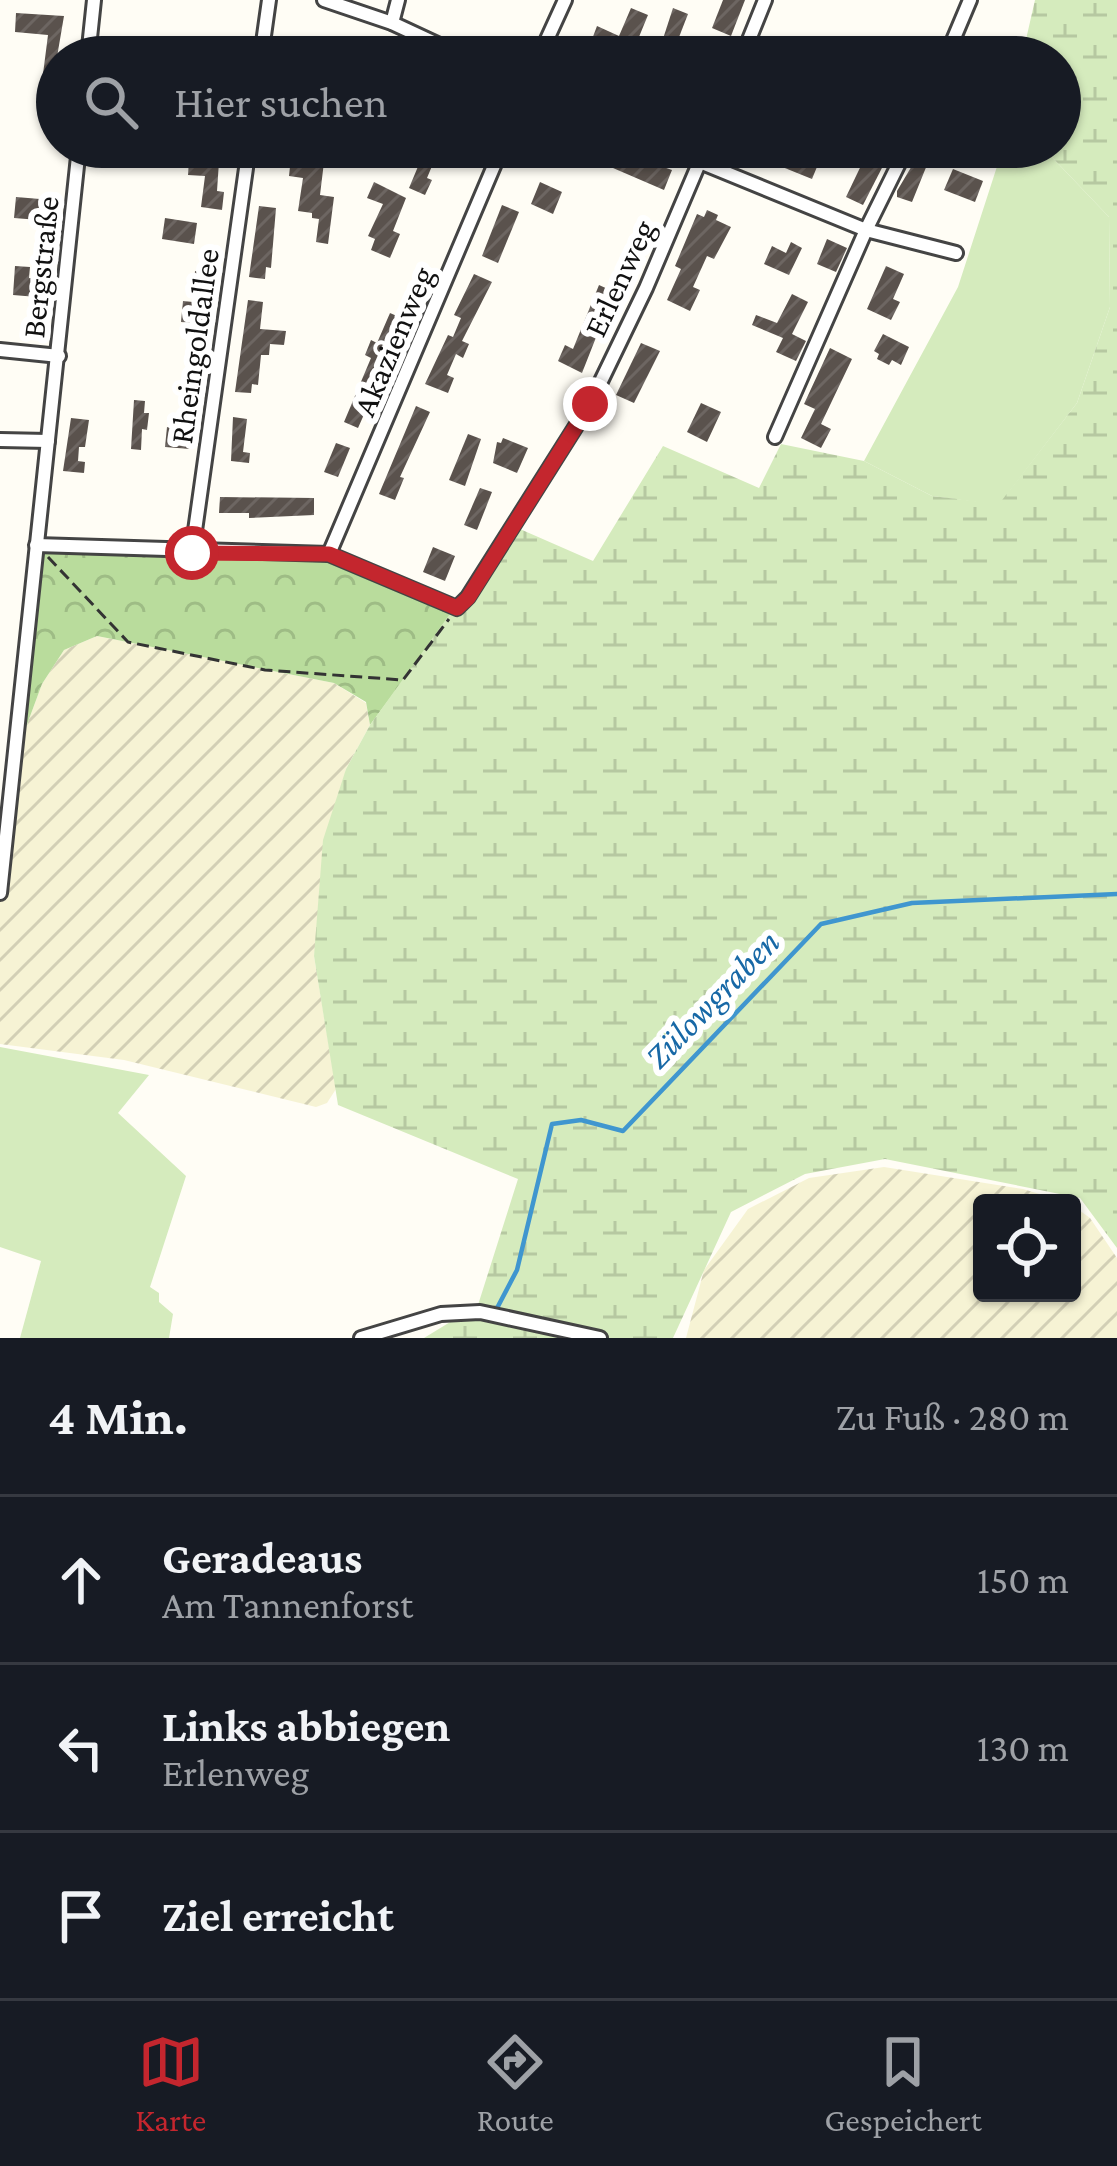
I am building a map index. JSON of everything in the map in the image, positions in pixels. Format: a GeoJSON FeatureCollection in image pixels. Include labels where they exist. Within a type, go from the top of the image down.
{"type":"FeatureCollection","features":[{"type":"Feature","properties":{"kind":"street"},"geometry":{"type":"LineString","coordinates":[[90,36],[94,0]]}},
{"type":"Feature","properties":{"kind":"street"},"geometry":{"type":"LineString","coordinates":[[264,36],[269,0]]}},
{"type":"Feature","properties":{"kind":"street"},"geometry":{"type":"LineString","coordinates":[[324,0],[421,36]]}},
{"type":"Feature","properties":{"kind":"street"},"geometry":{"type":"LineString","coordinates":[[392,22],[398,0]]}},
{"type":"Feature","properties":{"kind":"street"},"geometry":{"type":"LineString","coordinates":[[549,36],[565,0]]}},
{"type":"Feature","properties":{"kind":"street"},"geometry":{"type":"LineString","coordinates":[[750,36],[765,0]]}},
{"type":"Feature","properties":{"kind":"street"},"geometry":{"type":"LineString","coordinates":[[955,36],[970,0]]}},
{"type":"Feature","properties":{"kind":"street","name":"Bergstraße"},"geometry":{"type":"LineString","coordinates":[[0,892],[77,168]]}},
{"type":"Feature","properties":{"kind":"street","name":"Rheingoldallee"},"geometry":{"type":"LineString","coordinates":[[192,553],[246,168]]}},
{"type":"Feature","properties":{"kind":"street","name":"Akazienweg"},"geometry":{"type":"LineString","coordinates":[[329,554],[493,168]]}},
{"type":"Feature","properties":{"kind":"street","name":"Erlenweg"},"geometry":{"type":"LineString","coordinates":[[457,608],[468,598],[590,404],[698,168]]}},
{"type":"Feature","properties":{"kind":"street"},"geometry":{"type":"LineString","coordinates":[[710,168],[866,230],[956,253]]}},
{"type":"Feature","properties":{"kind":"street"},"geometry":{"type":"LineString","coordinates":[[775,437],[897,168]]}},
{"type":"Feature","properties":{"kind":"street"},"geometry":{"type":"LineString","coordinates":[[0,350],[58,356]]}},
{"type":"Feature","properties":{"kind":"street"},"geometry":{"type":"LineString","coordinates":[[0,440],[48,441]]}},
{"type":"Feature","properties":{"kind":"street"},"geometry":{"type":"LineString","coordinates":[[36,545],[329,554],[457,608]]}},
{"type":"Feature","properties":{"kind":"street"},"geometry":{"type":"LineString","coordinates":[[361,1338],[441,1314],[480,1312],[600,1338]]}},
{"type":"Feature","properties":{"kind":"path"},"geometry":{"type":"LineString","coordinates":[[36,545],[128,642],[266,670],[403,680],[457,608]]}},
{"type":"Feature","properties":{"kind":"shaded area"},"geometry":{"type":"Polygon","coordinates":[[[97,636],[334,683],[366,703],[370,725],[346,769],[314,956],[336,1089],[327,1103],[316,1107],[124,1060],[0,1044],[0,893],[15,757],[42,684],[64,650],[97,636]]]}},
{"type":"Feature","properties":{"kind":"shaded area"},"geometry":{"type":"Polygon","coordinates":[[[884,1167],[1039,1194],[973,1194],[973,1302],[1081,1302],[1081,1212],[1117,1258],[1117,1338],[686,1338],[704,1270],[748,1209],[809,1178],[884,1167]]]}},
{"type":"Feature","properties":{"kind":"green space"},"geometry":{"type":"Polygon","coordinates":[[[1035,0],[1117,0],[1117,1248],[1081,1194],[1060,1194],[885,1159],[805,1174],[731,1212],[673,1338],[424,1338],[478,1305],[518,1179],[338,1105],[314,956],[323,840],[346,769],[370,725],[513,526],[593,561],[663,446],[759,488],[781,444],[864,461],[932,496],[999,504],[1077,403],[1110,307],[1109,217],[1062,168],[1081,168],[1081,36],[1027,36],[1035,0]]]}},
{"type":"Feature","properties":{"kind":"green space"},"geometry":{"type":"Polygon","coordinates":[[[997,168],[1062,168],[1109,217],[1110,307],[1077,403],[999,505],[932,496],[864,461],[958,287],[997,168]]]}},
{"type":"Feature","properties":{"kind":"green space"},"geometry":{"type":"Polygon","coordinates":[[[36,545],[329,554],[457,608],[370,725],[366,702],[334,683],[97,636],[64,650],[42,684],[15,757],[36,545]]]}},
{"type":"Feature","properties":{"kind":"green space"},"geometry":{"type":"Polygon","coordinates":[[[0,1047],[149,1075],[118,1113],[186,1176],[150,1287],[173,1314],[169,1338],[20,1338],[41,1261],[0,1247],[0,1047]]]}},
{"type":"Feature","properties":{"kind":"building"},"geometry":{"type":"Polygon","coordinates":[[[723,0],[745,0],[731,36],[712,28],[723,0]]]}},
{"type":"Feature","properties":{"kind":"building"},"geometry":{"type":"Polygon","coordinates":[[[631,8],[648,15],[639,36],[619,36],[631,8]]]}},
{"type":"Feature","properties":{"kind":"building"},"geometry":{"type":"Polygon","coordinates":[[[673,8],[688,14],[679,36],[664,36],[673,8]]]}},
{"type":"Feature","properties":{"kind":"building"},"geometry":{"type":"Polygon","coordinates":[[[16,13],[64,16],[61,36],[15,32],[16,13]]]}},
{"type":"Feature","properties":{"kind":"building"},"geometry":{"type":"Polygon","coordinates":[[[597,26],[619,36],[593,36],[597,26]]]}},
{"type":"Feature","properties":{"kind":"building"},"geometry":{"type":"Polygon","coordinates":[[[188,168],[219,168],[222,210],[201,207],[205,176],[188,175],[188,168]]]}},
{"type":"Feature","properties":{"kind":"building"},"geometry":{"type":"Polygon","coordinates":[[[290,168],[323,168],[320,195],[334,197],[328,244],[316,242],[319,219],[298,211],[303,178],[289,176],[290,168]]]}},
{"type":"Feature","properties":{"kind":"building"},"geometry":{"type":"Polygon","coordinates":[[[417,168],[431,168],[425,195],[409,188],[417,168]]]}},
{"type":"Feature","properties":{"kind":"building"},"geometry":{"type":"Polygon","coordinates":[[[613,168],[672,170],[664,190],[613,168]]]}},
{"type":"Feature","properties":{"kind":"building"},"geometry":{"type":"Polygon","coordinates":[[[785,168],[817,168],[812,179],[785,168]]]}},
{"type":"Feature","properties":{"kind":"building"},"geometry":{"type":"Polygon","coordinates":[[[860,168],[882,168],[863,205],[846,197],[860,168]]]}},
{"type":"Feature","properties":{"kind":"building"},"geometry":{"type":"Polygon","coordinates":[[[911,168],[926,168],[912,202],[897,197],[911,168]]]}},
{"type":"Feature","properties":{"kind":"building"},"geometry":{"type":"Polygon","coordinates":[[[953,169],[983,181],[975,202],[944,190],[953,169]]]}},
{"type":"Feature","properties":{"kind":"building"},"geometry":{"type":"Polygon","coordinates":[[[374,182],[406,198],[393,231],[400,234],[390,258],[371,250],[375,239],[368,236],[383,204],[367,198],[374,182]]]}},
{"type":"Feature","properties":{"kind":"building"},"geometry":{"type":"Polygon","coordinates":[[[540,182],[562,192],[553,214],[531,204],[540,182]]]}},
{"type":"Feature","properties":{"kind":"building"},"geometry":{"type":"Polygon","coordinates":[[[16,197],[40,199],[39,220],[14,218],[16,197]]]}},
{"type":"Feature","properties":{"kind":"building"},"geometry":{"type":"Polygon","coordinates":[[[502,205],[519,212],[498,263],[482,256],[502,205]]]}},
{"type":"Feature","properties":{"kind":"building"},"geometry":{"type":"Polygon","coordinates":[[[259,206],[276,208],[271,268],[266,267],[265,279],[249,277],[259,206]]]}},
{"type":"Feature","properties":{"kind":"building"},"geometry":{"type":"Polygon","coordinates":[[[707,210],[731,227],[714,259],[707,256],[693,287],[700,290],[690,311],[667,300],[681,269],[675,266],[697,214],[704,217],[707,210]]]}},
{"type":"Feature","properties":{"kind":"building"},"geometry":{"type":"Polygon","coordinates":[[[165,218],[197,223],[194,244],[162,239],[165,218]]]}},
{"type":"Feature","properties":{"kind":"building"},"geometry":{"type":"Polygon","coordinates":[[[827,239],[847,248],[836,272],[817,264],[827,239]]]}},
{"type":"Feature","properties":{"kind":"building"},"geometry":{"type":"Polygon","coordinates":[[[791,242],[802,248],[789,275],[764,264],[772,246],[786,253],[791,242]]]}},
{"type":"Feature","properties":{"kind":"building"},"geometry":{"type":"Polygon","coordinates":[[[15,266],[30,267],[29,278],[38,279],[37,297],[13,295],[15,266]]]}},
{"type":"Feature","properties":{"kind":"building"},"geometry":{"type":"Polygon","coordinates":[[[886,266],[904,274],[893,299],[900,302],[891,320],[867,309],[886,266]]]}},
{"type":"Feature","properties":{"kind":"building"},"geometry":{"type":"Polygon","coordinates":[[[195,271],[217,273],[216,289],[208,288],[205,324],[181,322],[183,301],[193,302],[195,271]]]}},
{"type":"Feature","properties":{"kind":"building"},"geometry":{"type":"Polygon","coordinates":[[[474,274],[492,282],[462,341],[469,344],[463,358],[456,354],[447,375],[454,378],[448,393],[425,384],[448,335],[453,337],[461,318],[454,315],[474,274]]]}},
{"type":"Feature","properties":{"kind":"building"},"geometry":{"type":"Polygon","coordinates":[[[599,285],[621,295],[615,310],[608,307],[582,373],[558,361],[565,345],[573,349],[599,285]]]}},
{"type":"Feature","properties":{"kind":"building"},"geometry":{"type":"Polygon","coordinates":[[[792,294],[808,302],[792,334],[806,341],[796,361],[776,352],[783,338],[752,325],[756,315],[777,323],[792,294]]]}},
{"type":"Feature","properties":{"kind":"building"},"geometry":{"type":"Polygon","coordinates":[[[248,300],[263,302],[260,329],[286,331],[284,345],[270,344],[269,355],[261,355],[258,385],[252,384],[251,393],[235,392],[248,300]]]}},
{"type":"Feature","properties":{"kind":"building"},"geometry":{"type":"Polygon","coordinates":[[[390,313],[406,320],[358,428],[344,422],[371,358],[365,355],[371,340],[377,343],[390,313]]]}},
{"type":"Feature","properties":{"kind":"building"},"geometry":{"type":"Polygon","coordinates":[[[883,334],[909,347],[901,365],[877,359],[879,354],[874,351],[883,334]]]}},
{"type":"Feature","properties":{"kind":"building"},"geometry":{"type":"Polygon","coordinates":[[[641,343],[660,351],[634,403],[616,395],[641,343]]]}},
{"type":"Feature","properties":{"kind":"building"},"geometry":{"type":"Polygon","coordinates":[[[830,348],[852,359],[821,424],[831,429],[821,448],[801,438],[815,409],[804,404],[830,348]]]}},
{"type":"Feature","properties":{"kind":"building"},"geometry":{"type":"Polygon","coordinates":[[[134,400],[145,401],[144,413],[149,413],[141,450],[131,449],[134,400]]]}},
{"type":"Feature","properties":{"kind":"building"},"geometry":{"type":"Polygon","coordinates":[[[701,403],[721,412],[707,442],[687,432],[701,403]]]}},
{"type":"Feature","properties":{"kind":"building"},"geometry":{"type":"Polygon","coordinates":[[[416,406],[430,412],[400,477],[404,478],[395,500],[379,494],[416,406]]]}},
{"type":"Feature","properties":{"kind":"building"},"geometry":{"type":"Polygon","coordinates":[[[233,417],[247,419],[243,452],[250,453],[249,463],[231,461],[233,417]]]}},
{"type":"Feature","properties":{"kind":"building"},"geometry":{"type":"Polygon","coordinates":[[[71,418],[89,420],[85,447],[79,447],[78,461],[85,462],[84,473],[63,471],[71,418]]]}},
{"type":"Feature","properties":{"kind":"building"},"geometry":{"type":"Polygon","coordinates":[[[167,427],[192,430],[190,449],[165,447],[167,427]]]}},
{"type":"Feature","properties":{"kind":"building"},"geometry":{"type":"Polygon","coordinates":[[[468,434],[481,439],[465,486],[449,480],[468,434]]]}},
{"type":"Feature","properties":{"kind":"building"},"geometry":{"type":"Polygon","coordinates":[[[503,438],[528,448],[517,473],[493,463],[497,442],[503,438]]]}},
{"type":"Feature","properties":{"kind":"building"},"geometry":{"type":"Polygon","coordinates":[[[336,443],[350,448],[338,477],[324,472],[336,443]]]}},
{"type":"Feature","properties":{"kind":"building"},"geometry":{"type":"Polygon","coordinates":[[[480,488],[492,492],[477,530],[464,525],[480,488]]]}},
{"type":"Feature","properties":{"kind":"building"},"geometry":{"type":"Polygon","coordinates":[[[220,497],[314,498],[314,515],[249,518],[249,513],[219,513],[220,497]]]}},
{"type":"Feature","properties":{"kind":"building"},"geometry":{"type":"Polygon","coordinates":[[[433,547],[455,556],[445,581],[423,572],[433,547]]]}},
{"type":"Feature","properties":{"kind":"waterway","name":"Zülowgraben"},"geometry":{"type":"LineString","coordinates":[[495,1312],[517,1270],[552,1124],[581,1120],[623,1131],[821,924],[912,903],[1117,894]]}},
{"type":"Feature","properties":{"kind":"route"},"geometry":{"type":"LineString","coordinates":[[192,553],[329,554],[457,608],[468,598],[590,404]]}}]}
